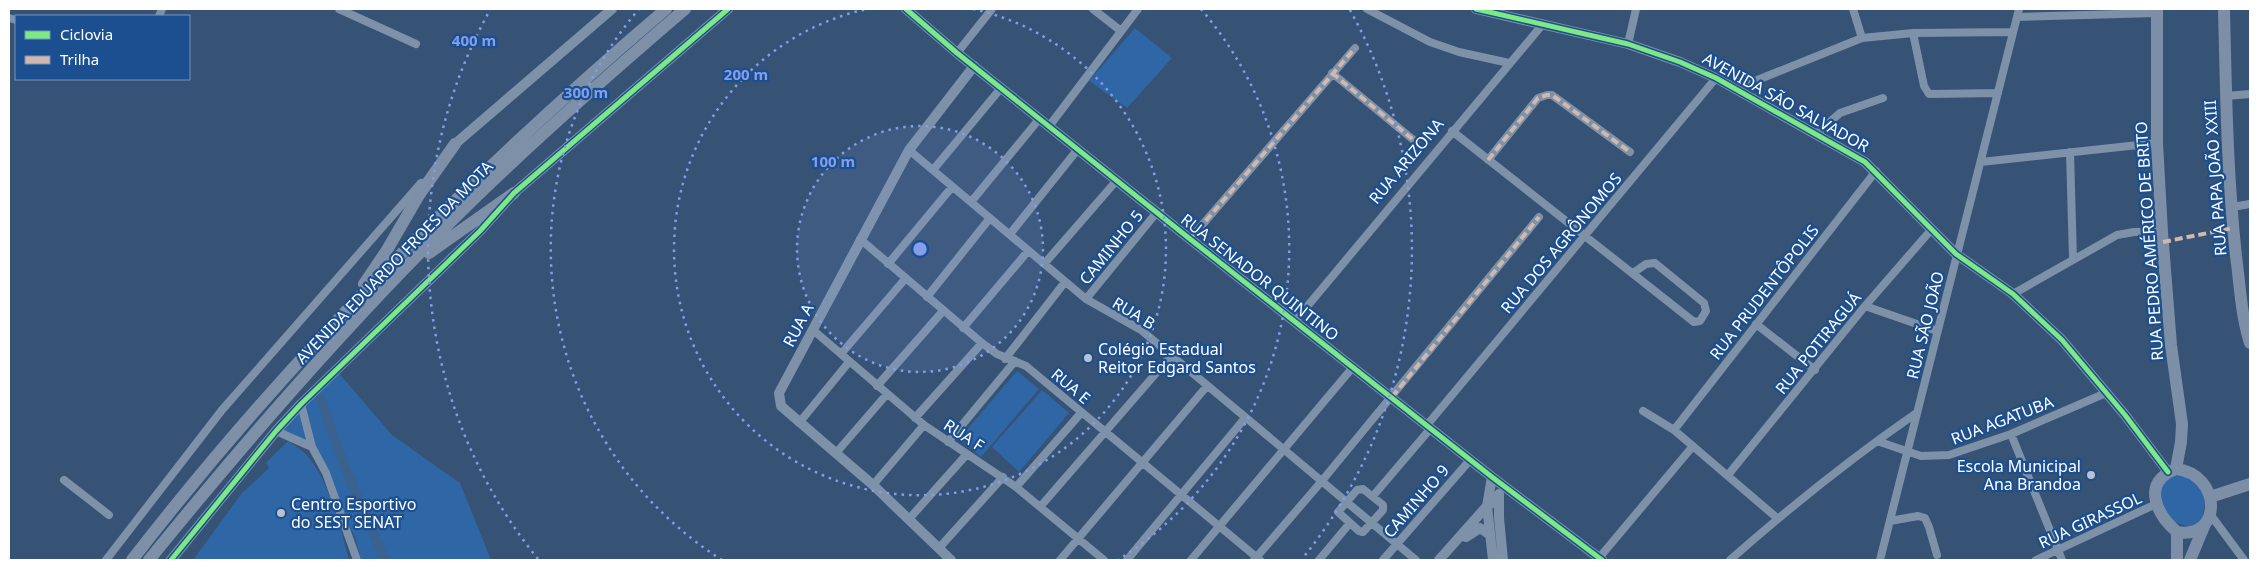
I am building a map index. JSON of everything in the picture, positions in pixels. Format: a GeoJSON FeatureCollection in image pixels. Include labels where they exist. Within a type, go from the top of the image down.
{"type":"FeatureCollection","features":[{"type":"Feature","properties":{"kind":"highway","name":"AVENIDA EDUARDO FROES DA MOTA"},"geometry":{"type":"LineString","coordinates":[[132,560],[174,507],[338,318],[527,132],[666,9]]}},
{"type":"Feature","properties":{"kind":"highway","name":"AVENIDA EDUARDO FROES DA MOTA"},"geometry":{"type":"LineString","coordinates":[[149,560],[256,431],[387,288],[478,195],[608,75],[685,9]]}},
{"type":"Feature","properties":{"kind":"highway"},"geometry":{"type":"LineString","coordinates":[[338,318],[373,272],[419,195],[455,144]]}},
{"type":"Feature","properties":{"kind":"highway"},"geometry":{"type":"LineString","coordinates":[[387,288],[412,270],[432,251],[514,193]]}},
{"type":"Feature","properties":{"kind":"main road","name":"RUA PAPA JOÃO XXIII"},"geometry":{"type":"LineString","coordinates":[[2224,9],[2226,96],[2232,207],[2245,287],[2242,310],[2250,343]]}},
{"type":"Feature","properties":{"kind":"main road","name":"RUA PEDRO AMÉRICO DE BRITO"},"geometry":{"type":"LineString","coordinates":[[2156,11],[2157,143],[2162,232],[2171,345],[2182,424],[2182,442],[2172,471]]}},
{"type":"Feature","properties":{"kind":"main road"},"geometry":{"type":"LineString","coordinates":[[2177,560],[2177,532],[2166,522],[2156,504],[2156,490],[2160,480],[2172,471],[2186,470],[2196,475],[2208,489],[2210,497],[2208,519],[2190,560]]}},
{"type":"Feature","properties":{"kind":"main road"},"geometry":{"type":"LineString","coordinates":[[2210,497],[2250,484]]}},
{"type":"Feature","properties":{"kind":"main road"},"geometry":{"type":"LineString","coordinates":[[2177,532],[2196,530],[2208,519]]}},
{"type":"Feature","properties":{"kind":"street"},"geometry":{"type":"LineString","coordinates":[[339,9],[416,44]]}},
{"type":"Feature","properties":{"kind":"street"},"geometry":{"type":"LineString","coordinates":[[106,560],[222,410],[455,144],[612,9]]}},
{"type":"Feature","properties":{"kind":"street"},"geometry":{"type":"LineString","coordinates":[[172,560],[276,431],[301,404],[480,231],[514,193],[728,9]]}},
{"type":"Feature","properties":{"kind":"street","name":"RUA SENADOR QUINTINO"},"geometry":{"type":"LineString","coordinates":[[906,9],[957,53],[1050,125],[1190,239],[1470,460],[1601,559]]}},
{"type":"Feature","properties":{"kind":"street"},"geometry":{"type":"LineString","coordinates":[[957,53],[992,9]]}},
{"type":"Feature","properties":{"kind":"street"},"geometry":{"type":"LineString","coordinates":[[1094,9],[1121,31]]}},
{"type":"Feature","properties":{"kind":"street"},"geometry":{"type":"LineString","coordinates":[[1050,125],[1138,9]]}},
{"type":"Feature","properties":{"kind":"street"},"geometry":{"type":"LineString","coordinates":[[1367,9],[1430,42],[1459,52],[1509,62]]}},
{"type":"Feature","properties":{"kind":"street","name":"AVENIDA SÃO SALVADOR"},"geometry":{"type":"LineString","coordinates":[[1476,9],[1628,44],[1680,62],[1716,78],[1856,156],[1876,172],[1956,254],[2013,294],[2062,340],[2172,471]]}},
{"type":"Feature","properties":{"kind":"street"},"geometry":{"type":"LineString","coordinates":[[1628,44],[1636,9]]}},
{"type":"Feature","properties":{"kind":"street"},"geometry":{"type":"LineString","coordinates":[[1853,9],[1862,38]]}},
{"type":"Feature","properties":{"kind":"street","name":"RUA SÃO JOÃO"},"geometry":{"type":"LineString","coordinates":[[1880,560],[1915,414],[1924,390],[1956,254],[2019,9]]}},
{"type":"Feature","properties":{"kind":"street"},"geometry":{"type":"LineString","coordinates":[[2017,17],[2156,11]]}},
{"type":"Feature","properties":{"kind":"street","name":"RUA ARIZONA"},"geometry":{"type":"LineString","coordinates":[[1295,321],[1509,62],[1543,24]]}},
{"type":"Feature","properties":{"kind":"street"},"geometry":{"type":"LineString","coordinates":[[1735,89],[1862,38],[1913,33],[2013,32]]}},
{"type":"Feature","properties":{"kind":"street"},"geometry":{"type":"LineString","coordinates":[[1913,33],[1924,86],[1929,94],[1998,93]]}},
{"type":"Feature","properties":{"kind":"street"},"geometry":{"type":"LineString","coordinates":[[1190,239],[1355,48]]}},
{"type":"Feature","properties":{"kind":"street","name":"RUA A"},"geometry":{"type":"LineString","coordinates":[[951,560],[873,486],[781,406],[779,393],[908,150],[974,66]]}},
{"type":"Feature","properties":{"kind":"street"},"geometry":{"type":"LineString","coordinates":[[1332,73],[1416,142]]}},
{"type":"Feature","properties":{"kind":"street","name":"RUA DOS AGRÔNOMOS"},"geometry":{"type":"LineString","coordinates":[[1374,495],[1716,78]]}},
{"type":"Feature","properties":{"kind":"street"},"geometry":{"type":"LineString","coordinates":[[933,170],[1001,88]]}},
{"type":"Feature","properties":{"kind":"street"},"geometry":{"type":"LineString","coordinates":[[1488,160],[1538,98],[1547,94],[1630,152]]}},
{"type":"Feature","properties":{"kind":"street"},"geometry":{"type":"LineString","coordinates":[[2226,96],[2250,94]]}},
{"type":"Feature","properties":{"kind":"street"},"geometry":{"type":"LineString","coordinates":[[1816,134],[1840,113],[1883,98]]}},
{"type":"Feature","properties":{"kind":"street"},"geometry":{"type":"LineString","coordinates":[[971,202],[1040,118]]}},
{"type":"Feature","properties":{"kind":"street"},"geometry":{"type":"LineString","coordinates":[[1452,131],[1694,322],[1700,321],[1706,311],[1705,305],[1655,263],[1646,264],[1634,273]]}},
{"type":"Feature","properties":{"kind":"street"},"geometry":{"type":"LineString","coordinates":[[1980,162],[2157,143]]}},
{"type":"Feature","properties":{"kind":"street"},"geometry":{"type":"LineString","coordinates":[[1010,234],[1078,149]]}},
{"type":"Feature","properties":{"kind":"street","name":"RUA B"},"geometry":{"type":"LineString","coordinates":[[908,150],[1028,251],[1045,263],[1086,300],[1141,330],[1372,524]]}},
{"type":"Feature","properties":{"kind":"street"},"geometry":{"type":"LineString","coordinates":[[2070,152],[2073,259]]}},
{"type":"Feature","properties":{"kind":"street","name":"RUA PRUDENTÔPOLIS"},"geometry":{"type":"LineString","coordinates":[[1674,430],[1876,172]]}},
{"type":"Feature","properties":{"kind":"street"},"geometry":{"type":"LineString","coordinates":[[1045,263],[1117,180]]}},
{"type":"Feature","properties":{"kind":"street"},"geometry":{"type":"LineString","coordinates":[[888,264],[952,186]]}},
{"type":"Feature","properties":{"kind":"street"},"geometry":{"type":"LineString","coordinates":[[2232,207],[2250,204]]}},
{"type":"Feature","properties":{"kind":"street","name":"CAMINHO 5"},"geometry":{"type":"LineString","coordinates":[[1086,300],[1157,212]]}},
{"type":"Feature","properties":{"kind":"street"},"geometry":{"type":"LineString","coordinates":[[927,297],[990,218]]}},
{"type":"Feature","properties":{"kind":"street"},"geometry":{"type":"LineString","coordinates":[[1257,559],[1539,218]]}},
{"type":"Feature","properties":{"kind":"street","name":"RUA POTIRAGUÁ"},"geometry":{"type":"LineString","coordinates":[[1728,475],[1865,306],[1931,230]]}},
{"type":"Feature","properties":{"kind":"street"},"geometry":{"type":"LineString","coordinates":[[2013,294],[2117,235],[2134,232],[2162,232]]}},
{"type":"Feature","properties":{"kind":"street","name":"RUA E"},"geometry":{"type":"LineString","coordinates":[[860,239],[982,343],[1005,358],[1026,366],[1257,559]]}},
{"type":"Feature","properties":{"kind":"street"},"geometry":{"type":"LineString","coordinates":[[963,328],[1028,251]]}},
{"type":"Feature","properties":{"kind":"street"},"geometry":{"type":"LineString","coordinates":[[841,354],[905,279]]}},
{"type":"Feature","properties":{"kind":"street"},"geometry":{"type":"LineString","coordinates":[[1005,358],[1065,282]]}},
{"type":"Feature","properties":{"kind":"street"},"geometry":{"type":"LineString","coordinates":[[1865,306],[1937,331]]}},
{"type":"Feature","properties":{"kind":"street"},"geometry":{"type":"LineString","coordinates":[[877,386],[943,311]]}},
{"type":"Feature","properties":{"kind":"street"},"geometry":{"type":"LineString","coordinates":[[1756,324],[1815,370]]}},
{"type":"Feature","properties":{"kind":"street","name":"RUA F"},"geometry":{"type":"LineString","coordinates":[[812,330],[915,418],[948,442],[1003,476],[1104,560]]}},
{"type":"Feature","properties":{"kind":"street"},"geometry":{"type":"LineString","coordinates":[[915,418],[982,343]]}},
{"type":"Feature","properties":{"kind":"street"},"geometry":{"type":"LineString","coordinates":[[1040,507],[1170,356]]}},
{"type":"Feature","properties":{"kind":"street"},"geometry":{"type":"LineString","coordinates":[[800,423],[849,362]]}},
{"type":"Feature","properties":{"kind":"street"},"geometry":{"type":"LineString","coordinates":[[948,442],[1015,362]]}},
{"type":"Feature","properties":{"kind":"street"},"geometry":{"type":"LineString","coordinates":[[1191,560],[1353,367]]}},
{"type":"Feature","properties":{"kind":"street"},"geometry":{"type":"LineString","coordinates":[[1060,560],[1207,386]]}},
{"type":"Feature","properties":{"kind":"street"},"geometry":{"type":"LineString","coordinates":[[836,453],[887,394]]}},
{"type":"Feature","properties":{"kind":"street","name":"RUA AGATUBA"},"geometry":{"type":"LineString","coordinates":[[1877,441],[1921,456],[1949,455],[2011,434],[2106,394]]}},
{"type":"Feature","properties":{"kind":"street"},"geometry":{"type":"LineString","coordinates":[[301,404],[312,448],[326,473],[357,560]]}},
{"type":"Feature","properties":{"kind":"street"},"geometry":{"type":"LineString","coordinates":[[1643,411],[1674,430],[1777,518]]}},
{"type":"Feature","properties":{"kind":"street"},"geometry":{"type":"LineString","coordinates":[[1016,486],[1081,413]]}},
{"type":"Feature","properties":{"kind":"street"},"geometry":{"type":"LineString","coordinates":[[1730,560],[1777,518],[1915,414]]}},
{"type":"Feature","properties":{"kind":"street"},"geometry":{"type":"LineString","coordinates":[[1126,560],[1182,496],[1245,418]]}},
{"type":"Feature","properties":{"kind":"street"},"geometry":{"type":"LineString","coordinates":[[873,486],[924,425]]}},
{"type":"Feature","properties":{"kind":"street"},"geometry":{"type":"LineString","coordinates":[[276,431],[312,448]]}},
{"type":"Feature","properties":{"kind":"street"},"geometry":{"type":"LineString","coordinates":[[2011,434],[2062,560]]}},
{"type":"Feature","properties":{"kind":"street"},"geometry":{"type":"LineString","coordinates":[[1601,559],[1693,446]]}},
{"type":"Feature","properties":{"kind":"street"},"geometry":{"type":"LineString","coordinates":[[909,519],[968,454]]}},
{"type":"Feature","properties":{"kind":"street","name":"CAMINHO 9"},"geometry":{"type":"LineString","coordinates":[[1383,560],[1470,460]]}},
{"type":"Feature","properties":{"kind":"street"},"geometry":{"type":"LineString","coordinates":[[939,548],[1003,476]]}},
{"type":"Feature","properties":{"kind":"street"},"geometry":{"type":"LineString","coordinates":[[64,480],[109,515]]}},
{"type":"Feature","properties":{"kind":"street"},"geometry":{"type":"LineString","coordinates":[[1496,480],[1503,560]]}},
{"type":"Feature","properties":{"kind":"street"},"geometry":{"type":"LineString","coordinates":[[1493,560],[1487,506],[1496,480]]}},
{"type":"Feature","properties":{"kind":"street"},"geometry":{"type":"LineString","coordinates":[[1360,489],[1374,495],[1383,505],[1384,510],[1363,532],[1338,512],[1344,501],[1360,489]]}},
{"type":"Feature","properties":{"kind":"street"},"geometry":{"type":"LineString","coordinates":[[1442,558],[1487,506],[1498,499]]}},
{"type":"Feature","properties":{"kind":"street","name":"RUA GIRASSOL"},"geometry":{"type":"LineString","coordinates":[[2036,560],[2156,504]]}},
{"type":"Feature","properties":{"kind":"street"},"geometry":{"type":"LineString","coordinates":[[1890,521],[1918,516],[1924,518],[1929,527],[1937,555]]}},
{"type":"Feature","properties":{"kind":"street"},"geometry":{"type":"LineString","coordinates":[[2208,519],[2244,560]]}},
{"type":"Feature","properties":{"kind":"street"},"geometry":{"type":"LineString","coordinates":[[1320,560],[1350,523]]}},
{"type":"Feature","properties":{"kind":"street"},"geometry":{"type":"LineString","coordinates":[[1372,524],[1416,560]]}},
{"type":"Feature","properties":{"kind":"street"},"geometry":{"type":"LineString","coordinates":[[1442,558],[1478,528],[1483,529],[1490,535]]}},
{"type":"Feature","properties":{"kind":"shaded area"},"geometry":{"type":"Polygon","coordinates":[[[1135,28],[1172,58],[1127,108],[1089,81],[1135,28]]]}},
{"type":"Feature","properties":{"kind":"shaded area"},"geometry":{"type":"Polygon","coordinates":[[[337,371],[392,435],[460,483],[491,560],[361,560],[355,537],[312,447],[277,431],[337,371]]]}},
{"type":"Feature","properties":{"kind":"shaded area"},"geometry":{"type":"Polygon","coordinates":[[[1017,371],[1039,389],[981,457],[959,439],[1017,371]]]}},
{"type":"Feature","properties":{"kind":"shaded area"},"geometry":{"type":"Polygon","coordinates":[[[1042,390],[1069,413],[1019,472],[992,447],[1042,390]]]}},
{"type":"Feature","properties":{"kind":"shaded area","name":"Centro Esportivo do SEST SENAT"},"geometry":{"type":"Polygon","coordinates":[[[288,441],[307,455],[323,480],[334,507],[349,560],[193,560],[242,493],[269,468],[266,463],[288,441]]]}},
{"type":"Feature","properties":{"kind":"shaded area"},"geometry":{"type":"Polygon","coordinates":[[[2173,475],[2191,477],[2204,496],[2202,520],[2192,527],[2171,522],[2161,505],[2160,486],[2173,475]]]}},
{"type":"Feature","properties":{"kind":"waterway"},"geometry":{"type":"LineString","coordinates":[[320,398],[345,467],[385,560]]}},
{"type":"Feature","properties":{"kind":"marked path"},"geometry":{"type":"LineString","coordinates":[[1190,239],[1355,48]]}},
{"type":"Feature","properties":{"kind":"marked path"},"geometry":{"type":"LineString","coordinates":[[1332,73],[1416,142]]}},
{"type":"Feature","properties":{"kind":"marked path"},"geometry":{"type":"LineString","coordinates":[[1488,160],[1538,98],[1547,95],[1552,95],[1630,152]]}},
{"type":"Feature","properties":{"kind":"marked path"},"geometry":{"type":"LineString","coordinates":[[1392,397],[1539,217]]}},
{"type":"Feature","properties":{"kind":"marked path"},"geometry":{"type":"LineString","coordinates":[[2163,242],[2233,228]]}},
{"type":"Feature","properties":{"kind":"cycle path"},"geometry":{"type":"LineString","coordinates":[[171,560],[276,431],[301,404],[480,231],[514,193],[728,9]]}},
{"type":"Feature","properties":{"kind":"cycle path"},"geometry":{"type":"LineString","coordinates":[[906,9],[957,53],[1190,239],[1492,477],[1602,560]]}},
{"type":"Feature","properties":{"kind":"cycle path"},"geometry":{"type":"LineString","coordinates":[[1476,9],[1628,44],[1680,62],[1716,78],[1865,162],[1956,254],[2013,294],[2062,340],[2125,415],[2168,472]]}},
{"type":"Feature","properties":{"kind":"place","name":"Colégio Estadual Reitor Edgard Santos"},"geometry":{"type":"Point","coordinates":[1088,358]}},
{"type":"Feature","properties":{"kind":"place","name":"Escola Municipal Ana Brandoa"},"geometry":{"type":"Point","coordinates":[2091,475]}},
{"type":"Feature","properties":{"kind":"place","name":"Centro Esportivo do SEST SENAT"},"geometry":{"type":"Point","coordinates":[281,513]}}]}
